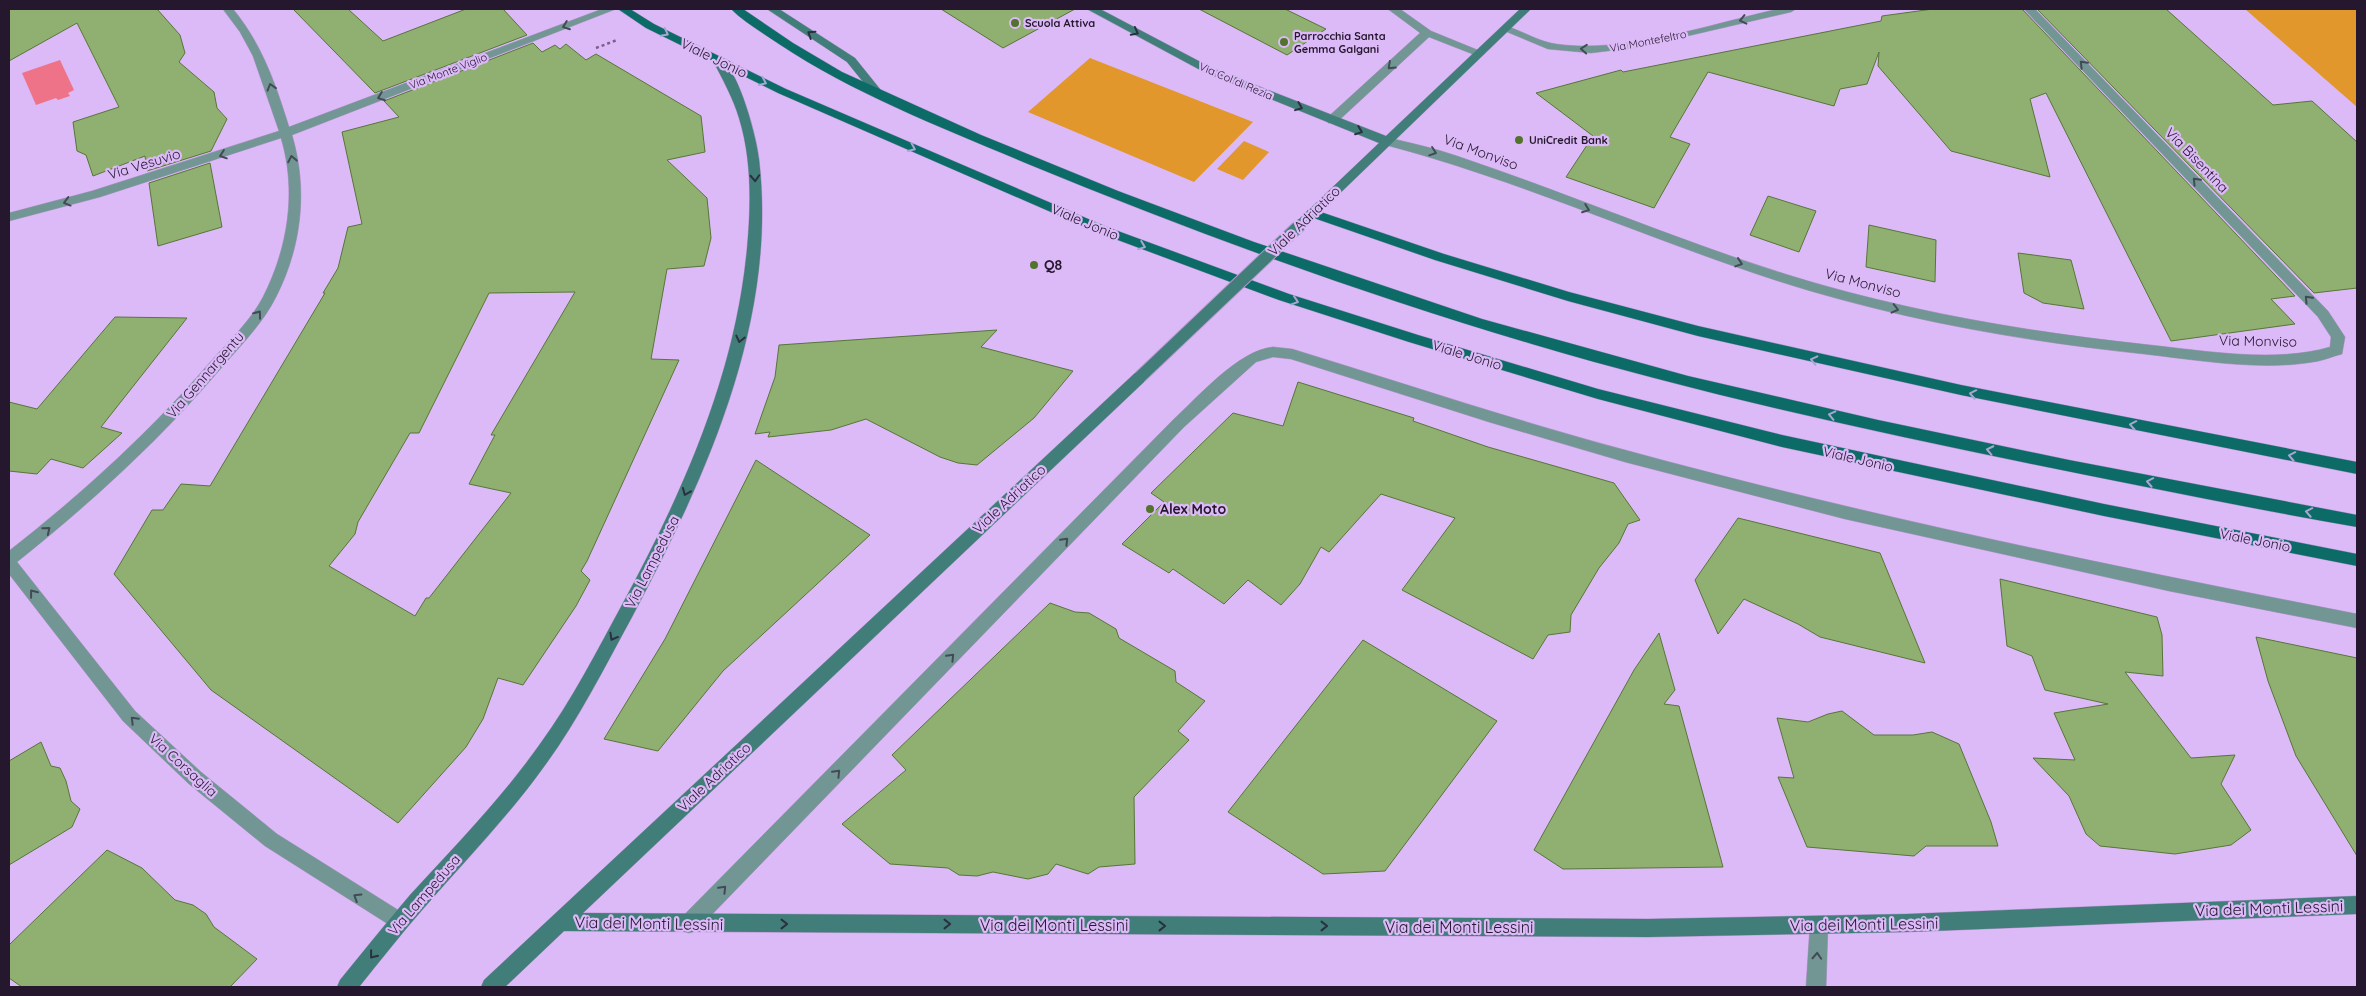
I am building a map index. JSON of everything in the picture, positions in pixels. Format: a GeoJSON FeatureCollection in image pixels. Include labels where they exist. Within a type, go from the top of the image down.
{"type":"FeatureCollection","features":[{"type":"Feature","properties":{"kind":"main road","name":"Viale Jonio"},"geometry":{"type":"LineString","coordinates":[[623,9],[650,26],[720,61],[856,124],[1134,242],[1284,297],[1458,353],[1722,426],[1869,462],[2357,560]]}},
{"type":"Feature","properties":{"kind":"main road"},"geometry":{"type":"LineString","coordinates":[[736,9],[809,59],[880,96],[1014,154],[1209,231],[1356,284],[1550,344],[1700,384],[1931,437],[2357,521]]}},
{"type":"Feature","properties":{"kind":"main road"},"geometry":{"type":"LineString","coordinates":[[1312,213],[1439,258],[1508,279],[1746,344],[1935,386],[2357,468]]}},
{"type":"Feature","properties":{"kind":"street","name":"Via Gennargentu"},"geometry":{"type":"LineString","coordinates":[[9,561],[72,509],[184,404],[262,310],[275,283],[293,220],[295,181],[286,133],[260,57],[249,37],[228,9]]}},
{"type":"Feature","properties":{"kind":"street","name":"Via Monte Viglio"},"geometry":{"type":"LineString","coordinates":[[286,133],[612,9]]}},
{"type":"Feature","properties":{"kind":"street"},"geometry":{"type":"LineString","coordinates":[[772,9],[850,60],[880,96]]}},
{"type":"Feature","properties":{"kind":"street","name":"Via Col di Rezia"},"geometry":{"type":"LineString","coordinates":[[1092,9],[1208,70],[1386,141]]}},
{"type":"Feature","properties":{"kind":"street"},"geometry":{"type":"LineString","coordinates":[[1393,9],[1427,33],[1478,53]]}},
{"type":"Feature","properties":{"kind":"street","name":"Viale Adriatico"},"geometry":{"type":"LineString","coordinates":[[491,987],[1140,377],[1526,9]]}},
{"type":"Feature","properties":{"kind":"street","name":"Via Montefeltro"},"geometry":{"type":"LineString","coordinates":[[1505,29],[1552,47],[1597,50],[1640,44],[1791,9]]}},
{"type":"Feature","properties":{"kind":"street","name":"Via Bisentina"},"geometry":{"type":"LineString","coordinates":[[2029,9],[2316,307],[2338,337]]}},
{"type":"Feature","properties":{"kind":"street"},"geometry":{"type":"LineString","coordinates":[[1332,120],[1427,33]]}},
{"type":"Feature","properties":{"kind":"street","name":"Via Lampedusa"},"geometry":{"type":"LineString","coordinates":[[347,987],[399,922],[508,797],[556,735],[648,573],[672,524],[706,444],[733,370],[742,330],[752,273],[756,201],[754,166],[744,113],[720,61]]}},
{"type":"Feature","properties":{"kind":"street","name":"Via Vesuvio"},"geometry":{"type":"LineString","coordinates":[[9,217],[96,194],[286,133]]}},
{"type":"Feature","properties":{"kind":"street","name":"Via Monviso"},"geometry":{"type":"LineString","coordinates":[[1386,141],[1450,158],[1657,235],[1776,276],[1930,317],[2055,340],[2258,359],[2296,358],[2331,354],[2337,350],[2339,344],[2338,337]]}},
{"type":"Feature","properties":{"kind":"street"},"geometry":{"type":"LineString","coordinates":[[689,924],[1172,430],[1258,353],[1275,350],[1292,354],[1489,417],[1654,464],[1845,513],[2169,584],[2357,621]]}},
{"type":"Feature","properties":{"kind":"street","name":"Via Corsaglia"},"geometry":{"type":"LineString","coordinates":[[9,561],[129,716],[195,778],[271,840],[399,922]]}},
{"type":"Feature","properties":{"kind":"street","name":"Via dei Monti Lessini"},"geometry":{"type":"LineString","coordinates":[[561,922],[1648,928],[1819,925],[2357,905]]}},
{"type":"Feature","properties":{"kind":"street"},"geometry":{"type":"LineString","coordinates":[[1816,987],[1819,925]]}},
{"type":"Feature","properties":{"kind":"shaded area"},"geometry":{"type":"Polygon","coordinates":[[[2245,9],[2357,9],[2357,107],[2245,9]]]}},
{"type":"Feature","properties":{"kind":"shaded area"},"geometry":{"type":"Polygon","coordinates":[[[1090,58],[1253,122],[1194,182],[1028,112],[1090,58]]]}},
{"type":"Feature","properties":{"kind":"shaded area"},"geometry":{"type":"Polygon","coordinates":[[[60,60],[74,90],[68,93],[70,96],[58,100],[56,98],[36,105],[22,73],[60,60]]]}},
{"type":"Feature","properties":{"kind":"shaded area"},"geometry":{"type":"Polygon","coordinates":[[[1244,141],[1269,152],[1243,180],[1217,169],[1244,141]]]}},
{"type":"Feature","properties":{"kind":"building"},"geometry":{"type":"Polygon","coordinates":[[[9,9],[157,9],[180,35],[185,53],[179,62],[214,92],[217,108],[227,119],[211,151],[147,171],[145,156],[93,176],[86,155],[77,151],[73,122],[119,107],[77,23],[9,61],[9,9]]]}},
{"type":"Feature","properties":{"kind":"building"},"geometry":{"type":"Polygon","coordinates":[[[293,9],[348,9],[383,41],[466,9],[503,9],[527,35],[375,93],[293,9]]]}},
{"type":"Feature","properties":{"kind":"building"},"geometry":{"type":"Polygon","coordinates":[[[941,9],[1075,9],[1003,48],[941,9]]]}},
{"type":"Feature","properties":{"kind":"building","name":"Parrocchia Santa Gemma Galgani"},"geometry":{"type":"Polygon","coordinates":[[[1199,9],[1285,9],[1326,29],[1287,55],[1199,9]]]}},
{"type":"Feature","properties":{"kind":"building"},"geometry":{"type":"Polygon","coordinates":[[[1933,9],[2022,9],[2295,296],[2271,299],[2295,324],[2171,341],[2046,93],[2030,99],[2050,177],[1951,151],[1878,66],[1879,52],[1867,84],[1840,89],[1834,106],[1708,72],[1670,137],[1690,144],[1654,208],[1566,177],[1593,136],[1536,93],[1621,70],[1623,72],[1881,21],[1882,16],[1933,9]]]}},
{"type":"Feature","properties":{"kind":"building"},"geometry":{"type":"Polygon","coordinates":[[[2037,9],[2166,9],[2273,105],[2312,101],[2357,142],[2357,288],[2314,293],[2037,9]]]}},
{"type":"Feature","properties":{"kind":"building"},"geometry":{"type":"Polygon","coordinates":[[[533,43],[542,52],[555,45],[560,49],[566,44],[586,60],[596,54],[701,116],[705,152],[667,160],[707,198],[711,238],[704,266],[667,269],[651,359],[679,360],[581,571],[590,580],[576,606],[523,685],[498,678],[483,719],[466,747],[398,823],[211,690],[114,574],[152,510],[163,510],[181,484],[210,486],[325,293],[323,293],[338,268],[348,227],[362,224],[342,132],[399,117],[384,101],[533,43]],[[575,292],[489,293],[419,433],[410,433],[358,522],[355,534],[329,566],[415,616],[426,598],[429,598],[511,493],[469,484],[495,435],[491,435],[575,292]]]}},
{"type":"Feature","properties":{"kind":"building"},"geometry":{"type":"Polygon","coordinates":[[[210,163],[222,227],[158,246],[149,183],[210,163]]]}},
{"type":"Feature","properties":{"kind":"building"},"geometry":{"type":"Polygon","coordinates":[[[1768,196],[1816,211],[1799,252],[1750,235],[1768,196]]]}},
{"type":"Feature","properties":{"kind":"building"},"geometry":{"type":"Polygon","coordinates":[[[1869,225],[1936,240],[1935,282],[1866,267],[1869,225]]]}},
{"type":"Feature","properties":{"kind":"building"},"geometry":{"type":"Polygon","coordinates":[[[2018,253],[2071,260],[2084,309],[2043,303],[2024,293],[2018,253]]]}},
{"type":"Feature","properties":{"kind":"building"},"geometry":{"type":"Polygon","coordinates":[[[115,317],[187,318],[101,427],[122,433],[83,468],[51,459],[37,474],[9,471],[9,402],[37,409],[115,317]]]}},
{"type":"Feature","properties":{"kind":"building"},"geometry":{"type":"Polygon","coordinates":[[[997,330],[981,347],[1073,371],[1034,418],[977,465],[958,463],[940,457],[866,419],[831,430],[768,437],[770,432],[755,434],[775,377],[779,345],[997,330]]]}},
{"type":"Feature","properties":{"kind":"building"},"geometry":{"type":"Polygon","coordinates":[[[1298,382],[1414,418],[1413,421],[1488,447],[1614,483],[1640,520],[1628,524],[1619,543],[1599,568],[1571,615],[1570,632],[1548,635],[1533,659],[1402,590],[1455,518],[1381,494],[1329,552],[1321,547],[1300,584],[1281,605],[1248,580],[1224,604],[1173,569],[1169,573],[1122,544],[1164,502],[1151,493],[1233,413],[1283,426],[1298,382]]]}},
{"type":"Feature","properties":{"kind":"building"},"geometry":{"type":"Polygon","coordinates":[[[756,460],[870,535],[723,671],[658,751],[604,739],[665,639],[756,460]]]}},
{"type":"Feature","properties":{"kind":"building"},"geometry":{"type":"Polygon","coordinates":[[[1738,518],[1880,553],[1925,663],[1820,637],[1798,624],[1744,599],[1718,634],[1695,580],[1738,518]]]}},
{"type":"Feature","properties":{"kind":"building"},"geometry":{"type":"Polygon","coordinates":[[[2000,579],[2157,617],[2162,635],[2163,676],[2125,672],[2191,758],[2235,755],[2221,784],[2251,830],[2231,845],[2175,854],[2100,846],[2086,834],[2069,796],[2033,758],[2075,760],[2054,713],[2108,704],[2045,690],[2032,656],[2007,646],[2000,579]]]}},
{"type":"Feature","properties":{"kind":"building"},"geometry":{"type":"Polygon","coordinates":[[[1050,603],[1075,612],[1089,613],[1116,629],[1119,638],[1175,671],[1176,682],[1205,701],[1178,731],[1189,740],[1134,797],[1135,864],[1099,867],[1088,874],[1056,864],[1048,874],[1028,879],[993,872],[977,876],[959,875],[948,868],[890,864],[842,824],[906,770],[892,755],[1050,603]]]}},
{"type":"Feature","properties":{"kind":"building"},"geometry":{"type":"Polygon","coordinates":[[[1659,633],[1675,690],[1664,704],[1679,706],[1723,867],[1563,869],[1534,850],[1634,670],[1659,633]]]}},
{"type":"Feature","properties":{"kind":"building"},"geometry":{"type":"Polygon","coordinates":[[[2256,637],[2357,658],[2357,856],[2296,756],[2268,681],[2256,637]]]}},
{"type":"Feature","properties":{"kind":"building"},"geometry":{"type":"Polygon","coordinates":[[[1363,640],[1497,721],[1385,871],[1323,874],[1228,812],[1363,640]]]}},
{"type":"Feature","properties":{"kind":"building"},"geometry":{"type":"Polygon","coordinates":[[[1842,711],[1874,735],[1913,735],[1932,732],[1959,744],[1991,822],[1998,846],[1926,846],[1914,856],[1807,847],[1778,777],[1794,778],[1777,718],[1808,722],[1842,711]]]}},
{"type":"Feature","properties":{"kind":"building"},"geometry":{"type":"Polygon","coordinates":[[[41,742],[51,766],[60,768],[66,781],[71,801],[80,809],[72,827],[9,865],[9,761],[41,742]]]}},
{"type":"Feature","properties":{"kind":"building"},"geometry":{"type":"Polygon","coordinates":[[[107,850],[142,868],[175,900],[193,905],[206,914],[214,927],[257,959],[230,987],[22,987],[9,978],[9,945],[107,850]]]}},
{"type":"Feature","properties":{"kind":"place","name":"Scuola Attiva"},"geometry":{"type":"Point","coordinates":[1015,23]}},
{"type":"Feature","properties":{"kind":"place","name":"Parrocchia Santa Gemma Galgani"},"geometry":{"type":"Point","coordinates":[1284,42]}},
{"type":"Feature","properties":{"kind":"place","name":"UniCredit Bank"},"geometry":{"type":"Point","coordinates":[1519,140]}},
{"type":"Feature","properties":{"kind":"place","name":"Q8"},"geometry":{"type":"Point","coordinates":[1034,265]}},
{"type":"Feature","properties":{"kind":"place","name":"Alex Moto"},"geometry":{"type":"Point","coordinates":[1150,509]}}]}
